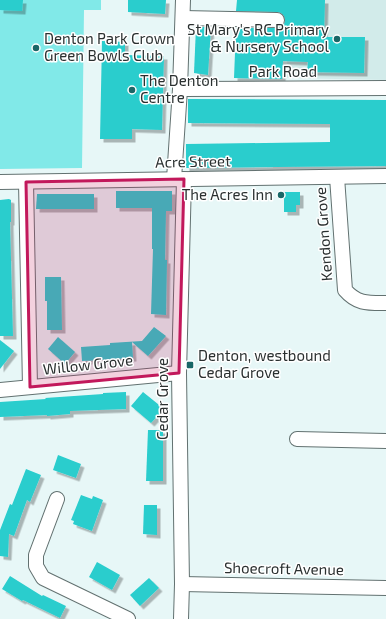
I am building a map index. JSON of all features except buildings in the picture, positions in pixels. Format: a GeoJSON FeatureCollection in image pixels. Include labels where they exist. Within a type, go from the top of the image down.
{"type":"FeatureCollection","features":[{"type":"Feature","properties":{"kind":"street","name":"Cedar Grove"},"geometry":{"type":"LineString","coordinates":[[181,619],[179,179],[183,0]]}},
{"type":"Feature","properties":{"kind":"street"},"geometry":{"type":"LineString","coordinates":[[182,18],[277,20]]}},
{"type":"Feature","properties":{"kind":"street","name":"Park Road"},"geometry":{"type":"LineString","coordinates":[[180,89],[386,88]]}},
{"type":"Feature","properties":{"kind":"street","name":"Acre Street"},"geometry":{"type":"LineString","coordinates":[[0,182],[386,176]]}},
{"type":"Feature","properties":{"kind":"street","name":"Kendon Grove"},"geometry":{"type":"LineString","coordinates":[[337,177],[344,290],[356,300],[373,303],[386,303]]}},
{"type":"Feature","properties":{"kind":"street"},"geometry":{"type":"LineString","coordinates":[[26,182],[30,387]]}},
{"type":"Feature","properties":{"kind":"street","name":"Willow Grove"},"geometry":{"type":"LineString","coordinates":[[0,390],[179,373]]}},
{"type":"Feature","properties":{"kind":"street"},"geometry":{"type":"LineString","coordinates":[[298,439],[386,441]]}},
{"type":"Feature","properties":{"kind":"street"},"geometry":{"type":"LineString","coordinates":[[57,499],[36,554],[36,566],[43,578],[128,619]]}},
{"type":"Feature","properties":{"kind":"street","name":"Shoecroft Avenue"},"geometry":{"type":"LineString","coordinates":[[182,584],[386,588]]}},
{"type":"Feature","properties":{"kind":"highlighted area"},"geometry":{"type":"Polygon","coordinates":[[[184,179],[179,373],[30,387],[26,182],[184,179]]]}},
{"type":"Feature","properties":{"kind":"shaded area"},"geometry":{"type":"Polygon","coordinates":[[[0,0],[101,0],[101,10],[84,10],[82,168],[0,169],[0,0]]]}},
{"type":"Feature","properties":{"kind":"shaded area","name":"St Mary's RC Primary & Nursery School"},"geometry":{"type":"Polygon","coordinates":[[[288,0],[386,0],[386,80],[287,78],[288,0]]]}},
{"type":"Feature","properties":{"kind":"place","name":"St Mary's RC Primary & Nursery School"},"geometry":{"type":"Point","coordinates":[337,39]}},
{"type":"Feature","properties":{"kind":"place","name":"Denton Park Crown Green Bowls Club"},"geometry":{"type":"Point","coordinates":[36,48]}},
{"type":"Feature","properties":{"kind":"place","name":"The Denton Centre"},"geometry":{"type":"Point","coordinates":[132,90]}},
{"type":"Feature","properties":{"kind":"place","name":"The Acres Inn"},"geometry":{"type":"Point","coordinates":[281,195]}},
{"type":"Feature","properties":{"kind":"place","name":"Denton, westbound Cedar Grove"},"geometry":{"type":"Point","coordinates":[190,365]}}]}
